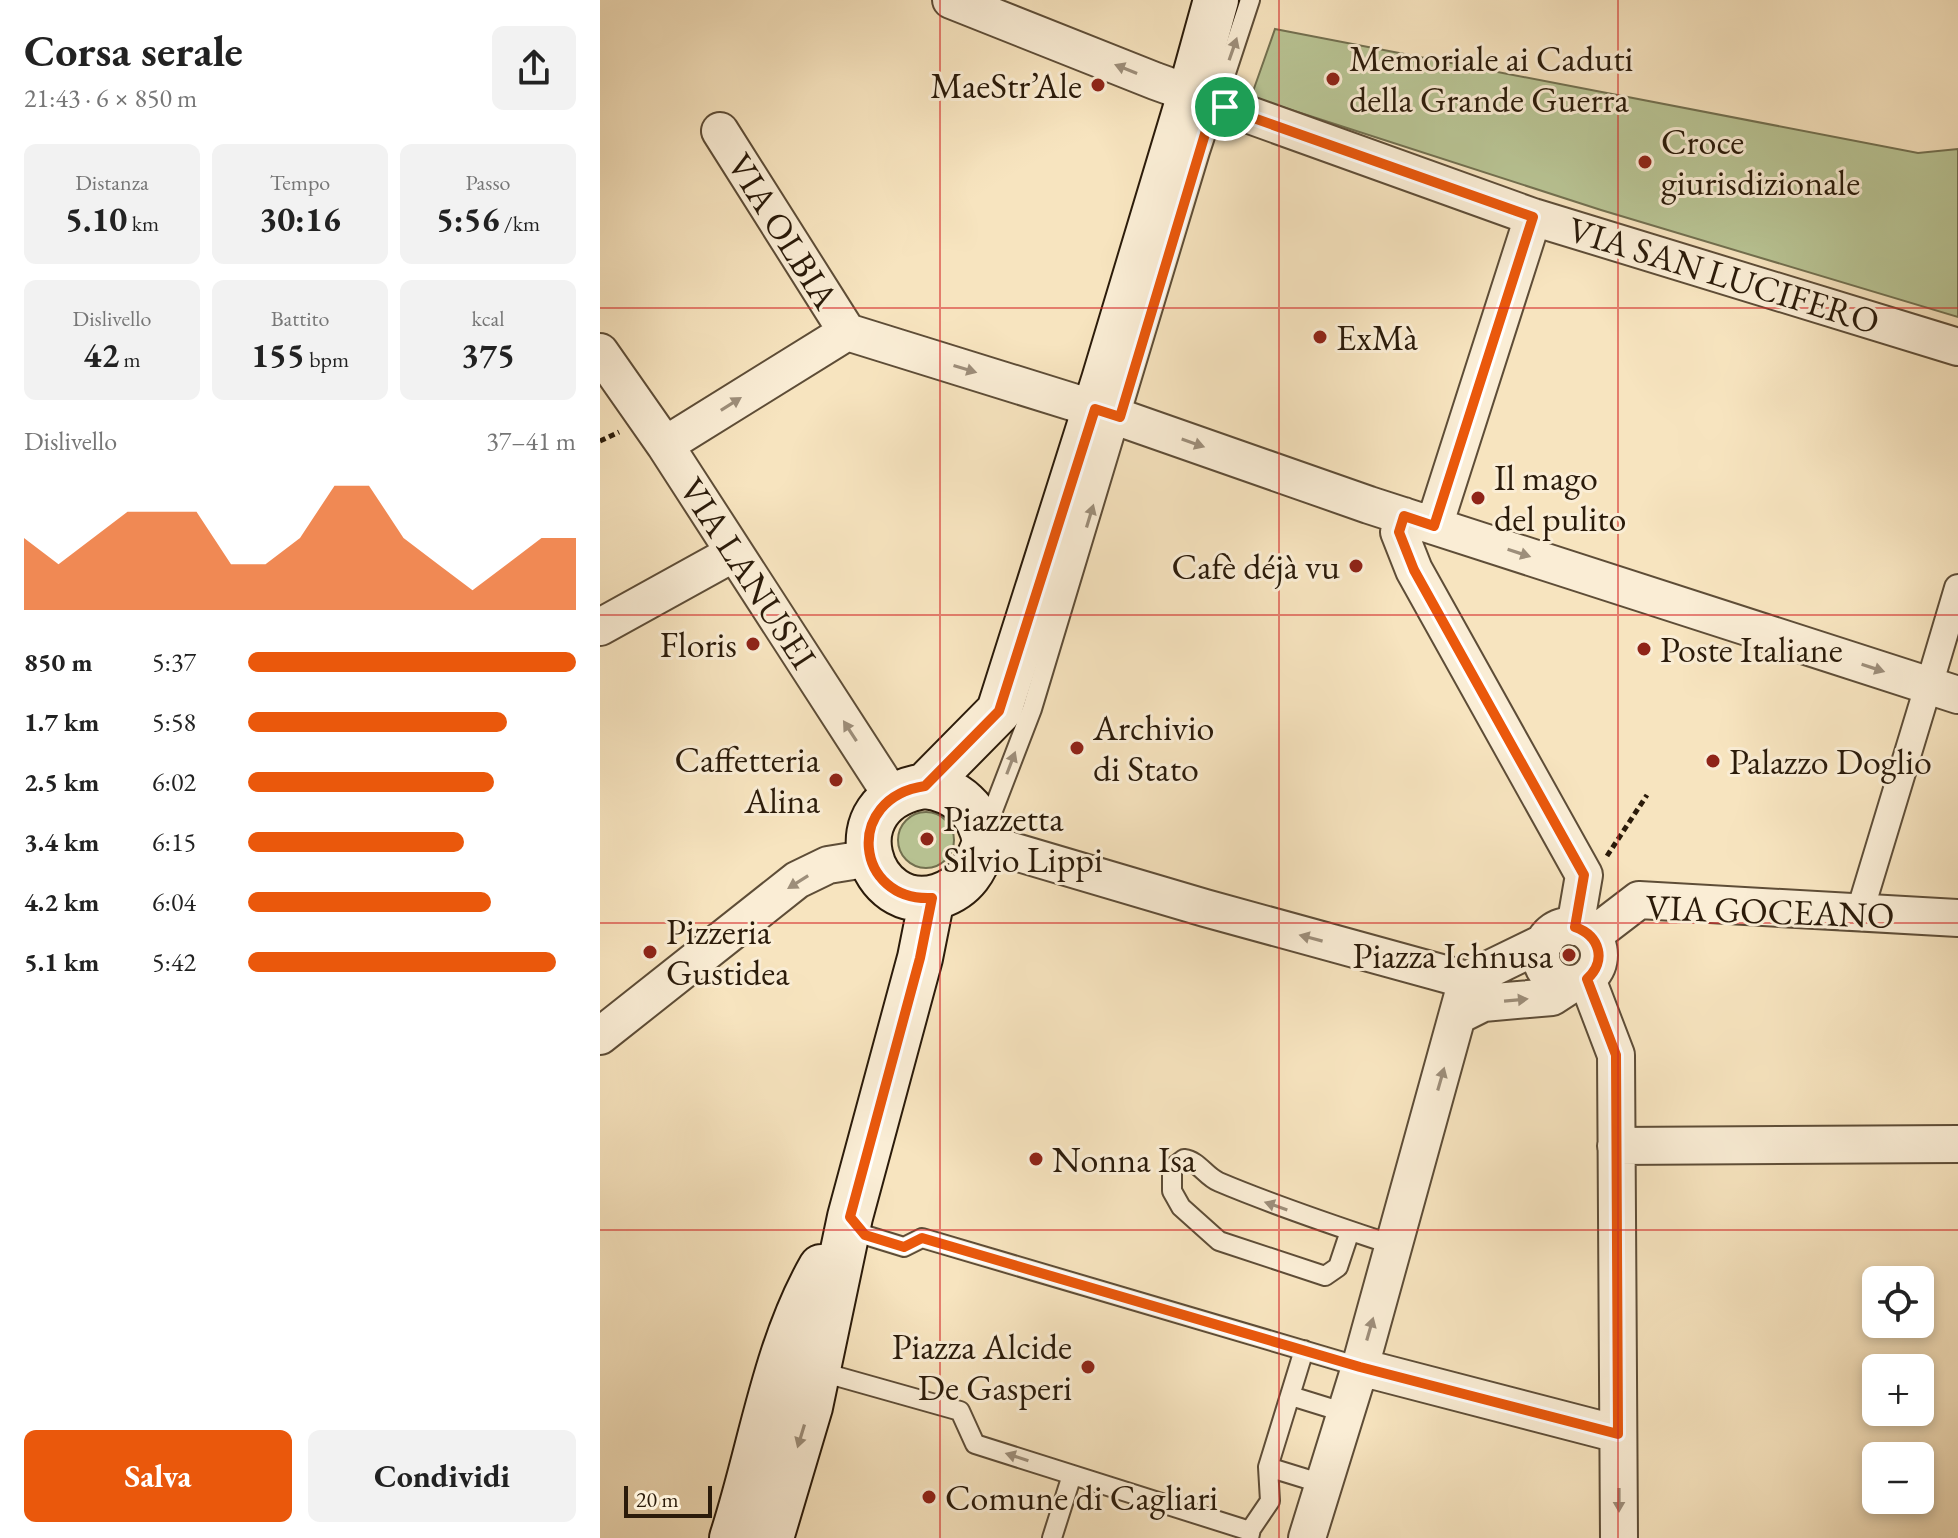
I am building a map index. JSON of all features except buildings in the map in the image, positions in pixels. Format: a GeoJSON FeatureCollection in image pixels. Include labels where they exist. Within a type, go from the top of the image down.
{"type":"FeatureCollection","features":[{"type":"Feature","properties":{"kind":"main road"},"geometry":{"type":"LineString","coordinates":[[908,791],[946,790],[972,811],[984,840],[967,879],[951,892],[932,898],[908,896],[888,885],[871,858],[868,847],[871,823],[876,814],[908,791],[999,711],[1107,413],[1202,99],[1216,0]]}},
{"type":"Feature","properties":{"kind":"main road"},"geometry":{"type":"LineString","coordinates":[[771,1538],[810,1407],[850,1217],[920,958],[932,898]]}},
{"type":"Feature","properties":{"kind":"main road"},"geometry":{"type":"LineString","coordinates":[[732,1538],[789,1340],[810,1286],[850,1217]]}},
{"type":"Feature","properties":{"kind":"street","name":"VIA SAN LUCIFERO"},"geometry":{"type":"LineString","coordinates":[[951,0],[1202,99],[1533,217],[1958,347]]}},
{"type":"Feature","properties":{"kind":"street","name":"VIA OLBIA"},"geometry":{"type":"LineString","coordinates":[[720,131],[847,332]]}},
{"type":"Feature","properties":{"kind":"street"},"geometry":{"type":"LineString","coordinates":[[1533,217],[1419,521],[1399,532],[1414,570],[1584,875],[1571,935],[1541,955],[1545,969],[1559,982],[1579,982]]}},
{"type":"Feature","properties":{"kind":"street"},"geometry":{"type":"LineString","coordinates":[[665,445],[847,332],[1107,413],[1419,521],[1938,689]]}},
{"type":"Feature","properties":{"kind":"street","name":"VIA LANUSEI"},"geometry":{"type":"LineString","coordinates":[[603,362],[665,445],[734,553],[908,791]]}},
{"type":"Feature","properties":{"kind":"street"},"geometry":{"type":"LineString","coordinates":[[600,627],[734,553]]}},
{"type":"Feature","properties":{"kind":"street"},"geometry":{"type":"LineString","coordinates":[[1860,911],[1938,689],[1958,588]]}},
{"type":"Feature","properties":{"kind":"street"},"geometry":{"type":"LineString","coordinates":[[984,840],[1205,908],[1467,980],[1571,935],[1598,947],[1596,967],[1579,982],[1552,997],[1483,1003],[1459,1015]]}},
{"type":"Feature","properties":{"kind":"street"},"geometry":{"type":"LineString","coordinates":[[600,1036],[797,880],[828,865],[871,858]]}},
{"type":"Feature","properties":{"kind":"street","name":"VIA GOCEANO"},"geometry":{"type":"LineString","coordinates":[[1571,935],[1639,900],[1958,918]]}},
{"type":"Feature","properties":{"kind":"street"},"geometry":{"type":"LineString","coordinates":[[1307,1538],[1360,1367],[1467,980]]}},
{"type":"Feature","properties":{"kind":"street"},"geometry":{"type":"LineString","coordinates":[[1579,982],[1616,1055],[1619,1538]]}},
{"type":"Feature","properties":{"kind":"street"},"geometry":{"type":"LineString","coordinates":[[1616,1146],[1958,1144]]}},
{"type":"Feature","properties":{"kind":"street"},"geometry":{"type":"LineString","coordinates":[[1360,1367],[1618,1434]]}},
{"type":"Feature","properties":{"kind":"lane"},"geometry":{"type":"LineString","coordinates":[[1202,99],[1250,0]]}},
{"type":"Feature","properties":{"kind":"lane"},"geometry":{"type":"LineString","coordinates":[[984,840],[1032,709],[1107,413]]}},
{"type":"Feature","properties":{"kind":"lane"},"geometry":{"type":"LineString","coordinates":[[1350,1231],[1338,1267],[1325,1276],[1219,1241],[1181,1207],[1172,1191],[1172,1168],[1184,1159],[1193,1160],[1211,1179],[1264,1202],[1378,1240]]}},
{"type":"Feature","properties":{"kind":"lane"},"geometry":{"type":"LineString","coordinates":[[850,1217],[865,1235],[876,1239],[904,1247],[922,1238],[1360,1367]]}},
{"type":"Feature","properties":{"kind":"lane"},"geometry":{"type":"LineString","coordinates":[[818,1371],[960,1411],[975,1444],[1250,1533],[1270,1501],[1268,1467],[1304,1350]]}},
{"type":"Feature","properties":{"kind":"lane"},"geometry":{"type":"LineString","coordinates":[[1291,1396],[1346,1413]]}},
{"type":"Feature","properties":{"kind":"lane"},"geometry":{"type":"LineString","coordinates":[[1268,1467],[1323,1484]]}},
{"type":"Feature","properties":{"kind":"lane"},"geometry":{"type":"LineString","coordinates":[[1052,1538],[1072,1475]]}},
{"type":"Feature","properties":{"kind":"path"},"geometry":{"type":"LineString","coordinates":[[1605,860],[1647,795]]}},
{"type":"Feature","properties":{"kind":"green space"},"geometry":{"type":"Polygon","coordinates":[[[1275,29],[1918,153],[1958,149],[1958,317],[1601,210],[1251,97],[1275,29]]]}},
{"type":"Feature","properties":{"kind":"green space"},"geometry":{"type":"Polygon","coordinates":[[[926,812],[946,820],[954,840],[946,860],[926,868],[906,860],[898,840],[906,820],[926,812]]]}},
{"type":"Feature","properties":{"kind":"place","name":"Memoriale ai Caduti della Grande Guerra"},"geometry":{"type":"Point","coordinates":[1333,79]}},
{"type":"Feature","properties":{"kind":"place","name":"MaeStr’Ale"},"geometry":{"type":"Point","coordinates":[1098,85]}},
{"type":"Feature","properties":{"kind":"place","name":"Croce giurisdizionale"},"geometry":{"type":"Point","coordinates":[1645,162]}},
{"type":"Feature","properties":{"kind":"place","name":"ExMà"},"geometry":{"type":"Point","coordinates":[1320,337]}},
{"type":"Feature","properties":{"kind":"place","name":"Il mago del pulito"},"geometry":{"type":"Point","coordinates":[1478,498]}},
{"type":"Feature","properties":{"kind":"place","name":"Cafè déjà vu"},"geometry":{"type":"Point","coordinates":[1356,566]}},
{"type":"Feature","properties":{"kind":"place","name":"Floris"},"geometry":{"type":"Point","coordinates":[753,644]}},
{"type":"Feature","properties":{"kind":"place","name":"Poste Italiane"},"geometry":{"type":"Point","coordinates":[1644,649]}},
{"type":"Feature","properties":{"kind":"place","name":"Archivio di Stato"},"geometry":{"type":"Point","coordinates":[1077,748]}},
{"type":"Feature","properties":{"kind":"place","name":"Palazzo Doglio"},"geometry":{"type":"Point","coordinates":[1713,761]}},
{"type":"Feature","properties":{"kind":"place","name":"Caffetteria Alina"},"geometry":{"type":"Point","coordinates":[836,780]}},
{"type":"Feature","properties":{"kind":"place","name":"Piazzetta Silvio Lippi"},"geometry":{"type":"Point","coordinates":[927,839]}},
{"type":"Feature","properties":{"kind":"place","name":"Pizzeria Gustidea"},"geometry":{"type":"Point","coordinates":[650,952]}},
{"type":"Feature","properties":{"kind":"place","name":"Piazza Ichnusa"},"geometry":{"type":"Point","coordinates":[1569,955]}},
{"type":"Feature","properties":{"kind":"place","name":"Nonna Isa"},"geometry":{"type":"Point","coordinates":[1036,1159]}},
{"type":"Feature","properties":{"kind":"place","name":"Piazza Alcide De Gasperi"},"geometry":{"type":"Point","coordinates":[1088,1367]}},
{"type":"Feature","properties":{"kind":"place","name":"Comune di Cagliari"},"geometry":{"type":"Point","coordinates":[929,1497]}},
{"type":"Feature","properties":{"kind":"route"},"geometry":{"type":"LineString","coordinates":[[1214,104],[1225,107],[1533,217],[1434,526],[1404,516],[1399,532],[1414,570],[1584,875],[1575,927],[1592,936],[1598,947],[1596,967],[1587,979],[1616,1055],[1618,1434],[1360,1367],[922,1238],[904,1247],[865,1235],[850,1217],[920,958],[932,898],[908,896],[881,878],[868,847],[871,823],[892,796],[925,786],[999,711],[1095,409],[1120,417],[1214,104]]}}]}
